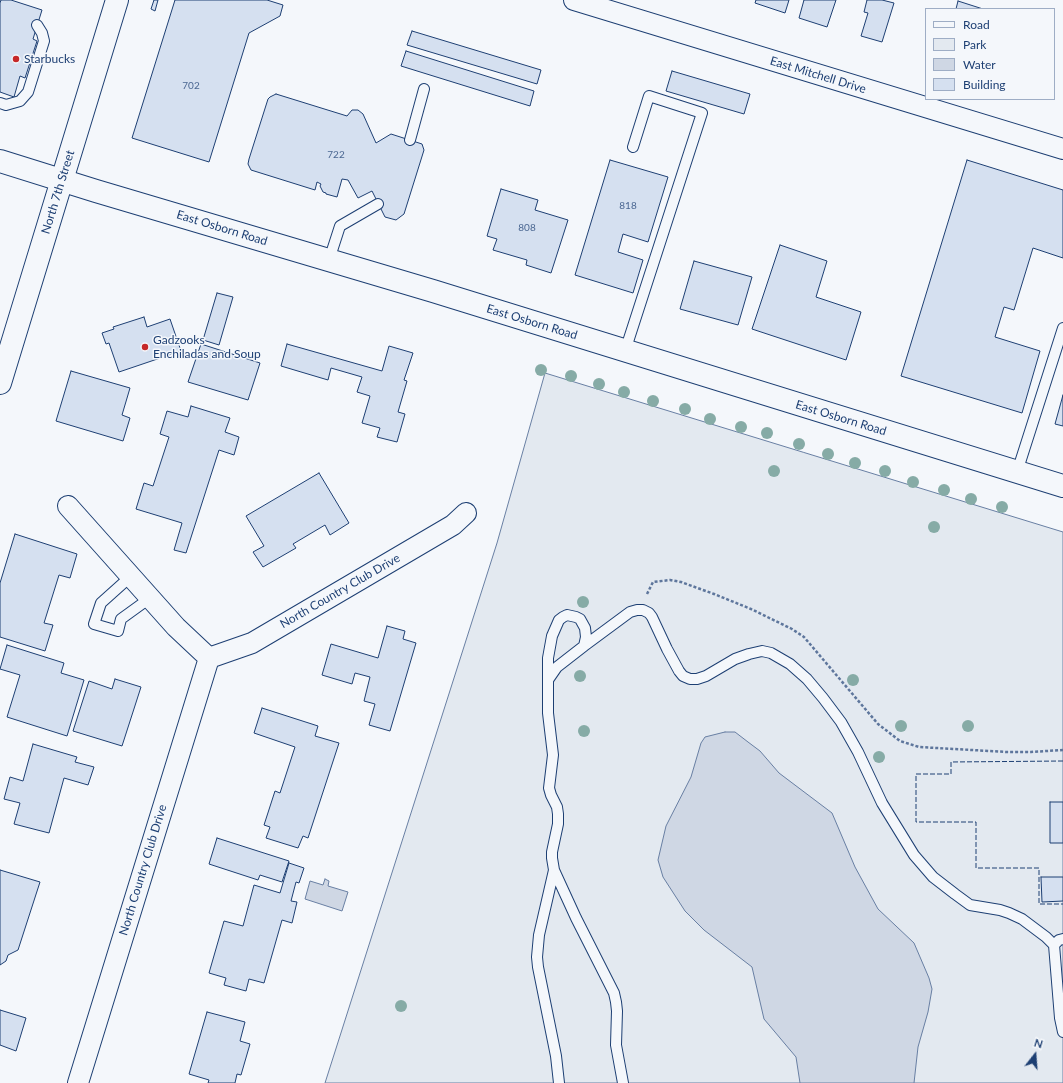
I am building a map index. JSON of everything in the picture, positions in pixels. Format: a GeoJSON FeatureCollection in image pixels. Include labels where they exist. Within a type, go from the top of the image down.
{"type":"FeatureCollection","features":[{"type":"Feature","properties":{"kind":"main road","name":"North 7th Street"},"geometry":{"type":"LineString","coordinates":[[0,384],[117,0]]}},
{"type":"Feature","properties":{"kind":"main road","name":"East Osborn Road"},"geometry":{"type":"LineString","coordinates":[[0,161],[433,291],[1063,486]]}},
{"type":"Feature","properties":{"kind":"street","name":"East Mitchell Drive"},"geometry":{"type":"LineString","coordinates":[[574,0],[1063,149]]}},
{"type":"Feature","properties":{"kind":"street"},"geometry":{"type":"LineString","coordinates":[[68,506],[176,627],[209,658]]}},
{"type":"Feature","properties":{"kind":"street","name":"North Country Club Drive"},"geometry":{"type":"LineString","coordinates":[[78,1083],[209,658],[252,642],[453,525],[466,513]]}},
{"type":"Feature","properties":{"kind":"lane"},"geometry":{"type":"LineString","coordinates":[[0,103],[6,105],[20,102],[28,92],[44,41],[42,33],[37,25]]}},
{"type":"Feature","properties":{"kind":"lane"},"geometry":{"type":"LineString","coordinates":[[410,140],[424,88]]}},
{"type":"Feature","properties":{"kind":"lane"},"geometry":{"type":"LineString","coordinates":[[625,351],[702,113],[649,96],[633,147]]}},
{"type":"Feature","properties":{"kind":"lane"},"geometry":{"type":"LineString","coordinates":[[329,260],[340,226],[378,204]]}},
{"type":"Feature","properties":{"kind":"lane"},"geometry":{"type":"LineString","coordinates":[[1018,472],[1063,328]]}},
{"type":"Feature","properties":{"kind":"lane"},"geometry":{"type":"LineString","coordinates":[[130,577],[101,603],[94,624],[118,631],[121,619],[150,598]]}},
{"type":"Feature","properties":{"kind":"lane"},"geometry":{"type":"LineString","coordinates":[[548,680],[557,667],[630,612],[637,610],[643,610],[649,613],[679,671],[683,676],[690,679],[697,679],[706,676],[735,659],[762,651],[771,653],[790,664],[823,698],[841,722],[858,752],[882,804],[914,855],[933,877],[970,905],[1000,910],[1022,919],[1054,945],[1060,1018],[1063,1032]]}},
{"type":"Feature","properties":{"kind":"lane"},"geometry":{"type":"LineString","coordinates":[[584,646],[586,637],[585,628],[580,619],[567,615],[563,617],[554,630],[548,658],[548,713],[552,755],[549,788],[557,807],[558,814],[558,824],[552,858],[554,870],[614,994],[617,1011],[616,1045],[623,1083]]}},
{"type":"Feature","properties":{"kind":"lane"},"geometry":{"type":"LineString","coordinates":[[554,870],[539,935],[537,957],[556,1056],[559,1083]]}},
{"type":"Feature","properties":{"kind":"lane"},"geometry":{"type":"LineString","coordinates":[[1054,945],[1059,940],[1063,939]]}},
{"type":"Feature","properties":{"kind":"path"},"geometry":{"type":"LineString","coordinates":[[643,610],[647,594],[653,582],[670,580],[681,582],[714,594],[751,609],[792,629],[804,637],[878,724],[892,736],[907,744],[919,747],[1006,752],[1063,750]]}},
{"type":"Feature","properties":{"kind":"green space"},"geometry":{"type":"Polygon","coordinates":[[[545,373],[1063,532],[1063,1083],[325,1083],[497,543],[545,373]]]}},
{"type":"Feature","properties":{"kind":"water"},"geometry":{"type":"Polygon","coordinates":[[[725,732],[735,732],[760,751],[779,773],[832,813],[855,867],[878,909],[914,943],[929,978],[932,989],[928,1012],[918,1047],[914,1083],[800,1083],[796,1057],[764,1019],[752,967],[704,930],[685,911],[663,877],[658,860],[666,826],[691,777],[701,743],[705,737],[725,732]]]}},
{"type":"Feature","properties":{"kind":"water"},"geometry":{"type":"Polygon","coordinates":[[[325,879],[329,881],[328,886],[348,892],[342,911],[305,899],[310,881],[323,885],[325,879]]]}},
{"type":"Feature","properties":{"kind":"building","name":"Starbucks"},"geometry":{"type":"Polygon","coordinates":[[[1,0],[11,0],[42,10],[33,39],[37,41],[25,78],[20,76],[14,97],[0,92],[1,0]]]}},
{"type":"Feature","properties":{"kind":"building"},"geometry":{"type":"Polygon","coordinates":[[[154,0],[158,0],[155,11],[151,9],[154,0]]]}},
{"type":"Feature","properties":{"kind":"building"},"geometry":{"type":"Polygon","coordinates":[[[175,0],[267,0],[283,5],[280,16],[249,33],[209,162],[132,138],[175,0]]]}},
{"type":"Feature","properties":{"kind":"building"},"geometry":{"type":"Polygon","coordinates":[[[756,0],[789,0],[785,13],[755,3],[756,0]]]}},
{"type":"Feature","properties":{"kind":"building"},"geometry":{"type":"Polygon","coordinates":[[[804,0],[836,0],[827,27],[799,18],[804,0]]]}},
{"type":"Feature","properties":{"kind":"building"},"geometry":{"type":"Polygon","coordinates":[[[867,0],[882,0],[894,3],[882,42],[861,36],[868,13],[864,12],[867,0]]]}},
{"type":"Feature","properties":{"kind":"building"},"geometry":{"type":"Polygon","coordinates":[[[958,1],[980,8],[956,8],[958,1]]]}},
{"type":"Feature","properties":{"kind":"building"},"geometry":{"type":"Polygon","coordinates":[[[412,31],[541,70],[537,84],[407,45],[412,31]]]}},
{"type":"Feature","properties":{"kind":"building"},"geometry":{"type":"Polygon","coordinates":[[[406,51],[534,91],[530,106],[401,66],[406,51]]]}},
{"type":"Feature","properties":{"kind":"building"},"geometry":{"type":"Polygon","coordinates":[[[672,71],[750,94],[744,114],[666,91],[672,71]]]}},
{"type":"Feature","properties":{"kind":"building"},"geometry":{"type":"Polygon","coordinates":[[[276,94],[347,116],[352,110],[358,110],[363,114],[376,143],[391,134],[422,144],[424,150],[404,214],[396,220],[385,217],[372,191],[358,198],[348,180],[342,179],[337,197],[323,192],[320,186],[321,184],[317,182],[315,190],[251,170],[248,164],[249,159],[268,99],[276,94]]]}},
{"type":"Feature","properties":{"kind":"building"},"geometry":{"type":"Polygon","coordinates":[[[610,160],[668,177],[648,242],[623,234],[618,252],[643,260],[633,293],[575,275],[610,160]]]}},
{"type":"Feature","properties":{"kind":"building"},"geometry":{"type":"Polygon","coordinates":[[[967,160],[1063,190],[1063,258],[1033,248],[1014,310],[1004,307],[995,337],[1040,351],[1022,413],[901,376],[967,160]]]}},
{"type":"Feature","properties":{"kind":"building"},"geometry":{"type":"Polygon","coordinates":[[[501,189],[538,200],[535,210],[568,220],[551,273],[526,265],[527,260],[493,250],[497,239],[487,236],[501,189]]]}},
{"type":"Feature","properties":{"kind":"building"},"geometry":{"type":"Polygon","coordinates":[[[780,245],[827,261],[816,297],[861,312],[846,360],[752,329],[780,245]]]}},
{"type":"Feature","properties":{"kind":"building"},"geometry":{"type":"Polygon","coordinates":[[[694,261],[752,277],[738,325],[680,309],[694,261]]]}},
{"type":"Feature","properties":{"kind":"building"},"geometry":{"type":"Polygon","coordinates":[[[217,293],[233,297],[219,345],[203,340],[217,293]]]}},
{"type":"Feature","properties":{"kind":"building","name":"Gadzooks Enchiladas and Soup"},"geometry":{"type":"Polygon","coordinates":[[[144,317],[147,327],[170,319],[181,351],[119,372],[109,343],[106,344],[102,333],[114,329],[113,327],[144,317]]]}},
{"type":"Feature","properties":{"kind":"building"},"geometry":{"type":"Polygon","coordinates":[[[201,344],[260,363],[248,400],[188,382],[201,344]]]}},
{"type":"Feature","properties":{"kind":"building"},"geometry":{"type":"Polygon","coordinates":[[[287,344],[382,371],[389,346],[413,353],[404,380],[407,381],[398,412],[405,414],[397,442],[377,437],[380,428],[362,423],[370,396],[357,392],[362,377],[331,368],[328,380],[281,366],[287,344]]]}},
{"type":"Feature","properties":{"kind":"building"},"geometry":{"type":"Polygon","coordinates":[[[71,371],[130,388],[122,415],[130,418],[123,441],[56,421],[71,371]]]}},
{"type":"Feature","properties":{"kind":"building"},"geometry":{"type":"Polygon","coordinates":[[[1063,395],[1063,426],[1055,424],[1063,395]]]}},
{"type":"Feature","properties":{"kind":"building"},"geometry":{"type":"Polygon","coordinates":[[[191,406],[230,418],[225,432],[239,437],[234,455],[219,450],[186,553],[174,550],[182,523],[136,509],[144,483],[153,486],[169,437],[160,434],[167,411],[188,417],[191,406]]]}},
{"type":"Feature","properties":{"kind":"building"},"geometry":{"type":"Polygon","coordinates":[[[319,473],[349,523],[330,535],[325,525],[293,544],[296,548],[263,567],[253,552],[264,546],[246,516],[319,473]]]}},
{"type":"Feature","properties":{"kind":"building"},"geometry":{"type":"Polygon","coordinates":[[[15,534],[77,554],[70,578],[59,575],[44,623],[53,625],[45,651],[0,637],[0,583],[15,534]]]}},
{"type":"Feature","properties":{"kind":"building"},"geometry":{"type":"Polygon","coordinates":[[[387,626],[405,631],[403,639],[416,643],[390,731],[369,725],[375,704],[364,701],[370,677],[355,673],[352,684],[322,675],[331,644],[378,658],[387,626]]]}},
{"type":"Feature","properties":{"kind":"building"},"geometry":{"type":"Polygon","coordinates":[[[7,645],[64,663],[61,673],[84,680],[67,736],[7,717],[20,675],[0,669],[7,645]]]}},
{"type":"Feature","properties":{"kind":"building"},"geometry":{"type":"Polygon","coordinates":[[[115,679],[141,687],[122,746],[73,731],[89,681],[112,689],[115,679]]]}},
{"type":"Feature","properties":{"kind":"building"},"geometry":{"type":"Polygon","coordinates":[[[262,708],[318,726],[315,736],[339,743],[308,838],[303,836],[298,848],[266,838],[270,827],[264,825],[275,791],[280,793],[295,747],[254,733],[262,708]]]}},
{"type":"Feature","properties":{"kind":"building"},"geometry":{"type":"Polygon","coordinates":[[[33,744],[77,757],[75,762],[94,767],[88,785],[64,778],[49,833],[14,824],[20,803],[4,799],[10,777],[23,781],[33,744]]]}},
{"type":"Feature","properties":{"kind":"building"},"geometry":{"type":"Polygon","coordinates":[[[1050,802],[1063,802],[1063,843],[1050,843],[1050,802]]]}},
{"type":"Feature","properties":{"kind":"building"},"geometry":{"type":"Polygon","coordinates":[[[217,838],[289,861],[282,882],[260,875],[258,880],[209,864],[217,838]]]}},
{"type":"Feature","properties":{"kind":"building"},"geometry":{"type":"Polygon","coordinates":[[[289,863],[304,868],[299,883],[296,882],[291,901],[297,902],[292,923],[282,920],[264,983],[249,979],[246,991],[224,985],[226,978],[209,973],[224,921],[243,926],[254,885],[280,893],[289,863]]]}},
{"type":"Feature","properties":{"kind":"building"},"geometry":{"type":"Polygon","coordinates":[[[0,870],[40,882],[18,950],[8,955],[6,961],[0,965],[0,870]]]}},
{"type":"Feature","properties":{"kind":"building"},"geometry":{"type":"Polygon","coordinates":[[[1041,877],[1063,877],[1063,901],[1042,902],[1041,877]]]}},
{"type":"Feature","properties":{"kind":"building"},"geometry":{"type":"Polygon","coordinates":[[[0,1010],[26,1018],[16,1051],[0,1045],[0,1010]]]}},
{"type":"Feature","properties":{"kind":"building"},"geometry":{"type":"Polygon","coordinates":[[[207,1012],[245,1022],[240,1041],[250,1044],[241,1075],[237,1074],[235,1083],[208,1083],[209,1080],[189,1074],[207,1012]]]}},
{"type":"Feature","properties":{"kind":"fence"},"geometry":{"type":"LineString","coordinates":[[1063,761],[951,762],[951,774],[916,774],[916,822],[976,822],[976,868],[1039,868],[1039,904],[1063,904]]}},
{"type":"Feature","properties":{"kind":"place","name":"Starbucks"},"geometry":{"type":"Point","coordinates":[16,59]}},
{"type":"Feature","properties":{"kind":"place","name":"Gadzooks Enchiladas and Soup"},"geometry":{"type":"Point","coordinates":[145,347]}}]}
